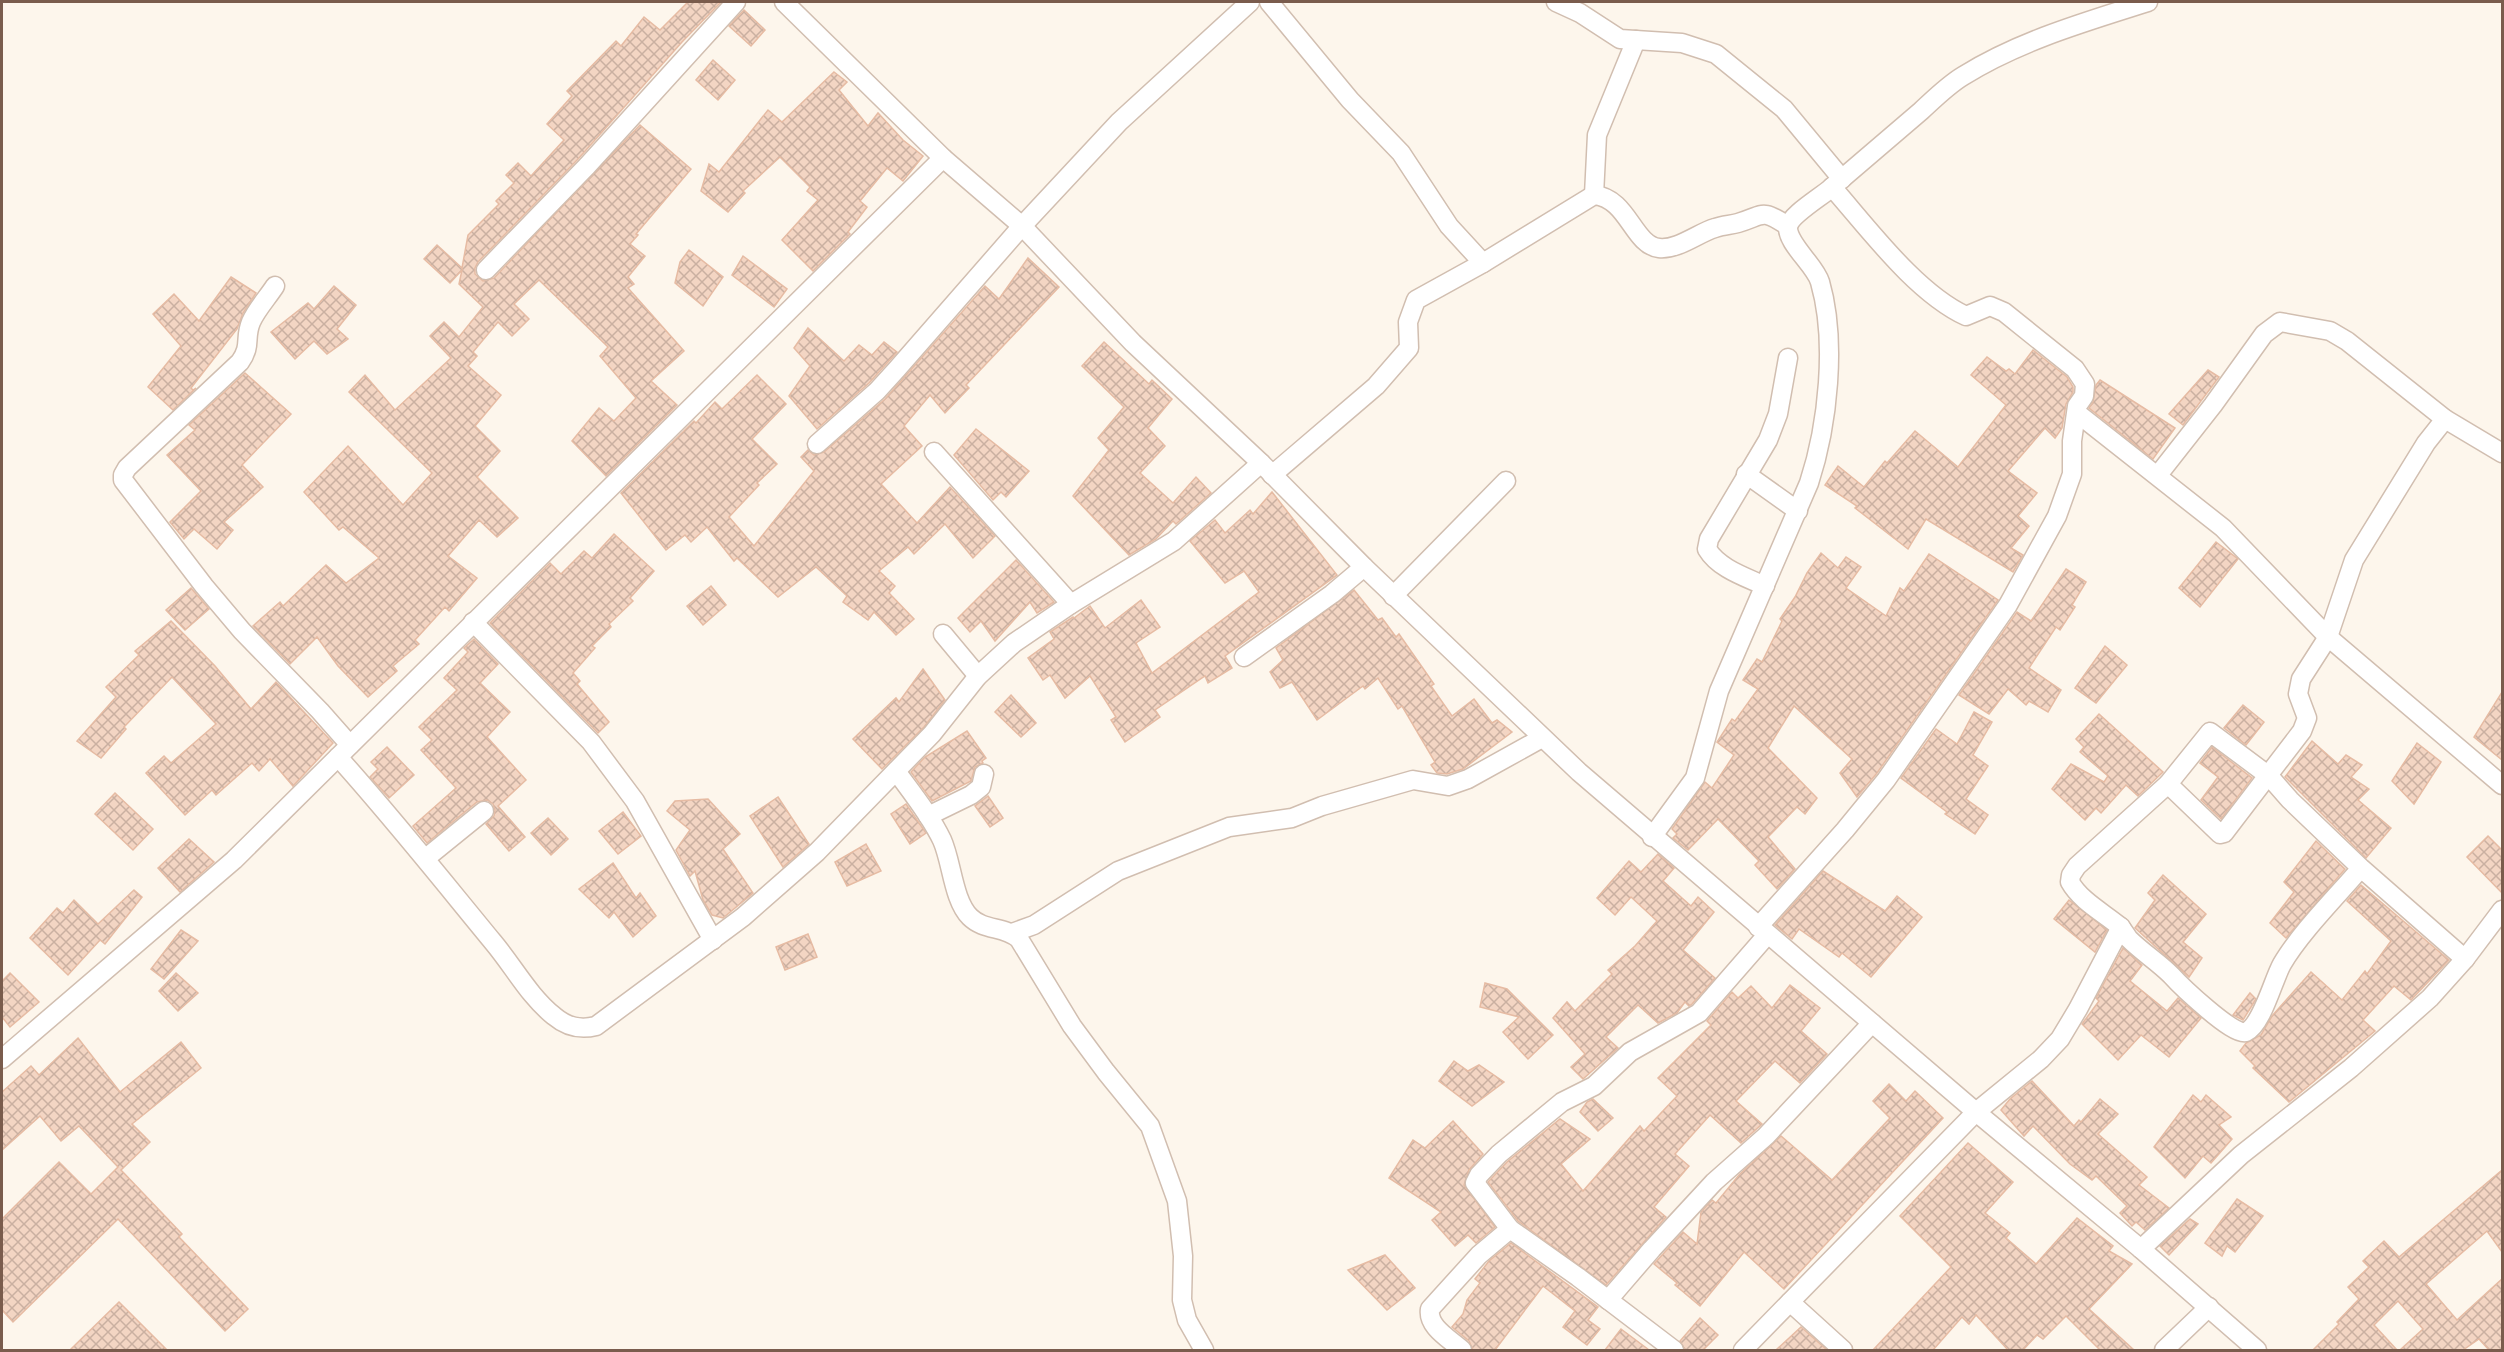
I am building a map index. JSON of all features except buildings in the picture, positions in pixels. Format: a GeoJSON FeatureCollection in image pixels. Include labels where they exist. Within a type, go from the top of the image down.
{"type":"FeatureCollection","features":[{"type":"Feature","properties":{"kind":"street"},"geometry":{"type":"LineString","coordinates":[[486,270],[587,166],[736,2]]}},
{"type":"Feature","properties":{"kind":"street"},"geometry":{"type":"LineString","coordinates":[[784,2],[942,158],[1022,226],[1133,343],[1542,738],[1652,837],[2141,1249],[2257,1350]]}},
{"type":"Feature","properties":{"kind":"street"},"geometry":{"type":"LineString","coordinates":[[817,444],[884,384],[1022,226],[1119,122],[1250,2]]}},
{"type":"Feature","properties":{"kind":"street"},"geometry":{"type":"LineString","coordinates":[[1269,2],[1350,100],[1401,153],[1449,226],[1483,263]]}},
{"type":"Feature","properties":{"kind":"street"},"geometry":{"type":"LineString","coordinates":[[1556,2],[1580,13],[1620,39],[1682,44],[1716,54],[1784,109],[1837,183],[1906,269],[1938,299],[1966,315],[1990,306],[2004,312],[2075,369],[2085,384],[2084,396],[2077,406],[2072,441],[2072,474],[2057,516],[2008,606],[1886,780],[1762,931],[1699,1013],[1630,1052],[1594,1086],[1562,1102],[1499,1154],[1479,1175],[1475,1183],[1510,1229],[1674,1350]]}},
{"type":"Feature","properties":{"kind":"street"},"geometry":{"type":"LineString","coordinates":[[1652,837],[1695,778],[1719,691],[1798,511],[1818,456],[1829,364],[1829,329],[1819,279],[1790,235],[1788,226],[1793,217],[1837,183],[1960,77],[1993,58],[2094,19],[2148,2]]}},
{"type":"Feature","properties":{"kind":"street"},"geometry":{"type":"LineString","coordinates":[[1594,195],[1597,135],[1636,40]]}},
{"type":"Feature","properties":{"kind":"street"},"geometry":{"type":"LineString","coordinates":[[2,1059],[234,860],[942,158]]}},
{"type":"Feature","properties":{"kind":"street"},"geometry":{"type":"LineString","coordinates":[[275,286],[251,321],[247,351],[240,362],[127,468],[123,480],[204,586],[242,631],[321,711],[344,751],[532,994],[555,1017],[575,1028],[596,1026],[743,917],[817,852],[932,734],[978,676],[1014,643],[1071,604],[1150,558],[1174,541],[1376,386],[1409,348],[1408,322],[1416,300],[1483,263],[1594,195],[1606,196],[1622,210],[1648,243],[1659,248],[1672,247],[1715,228],[1739,223],[1759,214],[1773,216],[1788,226]]}},
{"type":"Feature","properties":{"kind":"street"},"geometry":{"type":"LineString","coordinates":[[2158,475],[2213,405],[2264,334],[2280,322],[2330,331],[2445,418],[2502,453]]}},
{"type":"Feature","properties":{"kind":"street"},"geometry":{"type":"LineString","coordinates":[[1765,586],[1728,568],[1712,556],[1707,549],[1709,539],[1768,440],[1778,414],[1788,358]]}},
{"type":"Feature","properties":{"kind":"street"},"geometry":{"type":"LineString","coordinates":[[2077,413],[2223,528],[2328,637],[2502,785]]}},
{"type":"Feature","properties":{"kind":"street"},"geometry":{"type":"LineString","coordinates":[[2168,784],[2220,834],[2224,833],[2269,776],[2302,731],[2307,718],[2298,694],[2301,679],[2328,637],[2354,560],[2426,443],[2445,418]]}},
{"type":"Feature","properties":{"kind":"street"},"geometry":{"type":"LineString","coordinates":[[934,452],[1071,604]]}},
{"type":"Feature","properties":{"kind":"street"},"geometry":{"type":"LineString","coordinates":[[1746,474],[1798,511]]}},
{"type":"Feature","properties":{"kind":"street"},"geometry":{"type":"LineString","coordinates":[[1393,596],[1506,481]]}},
{"type":"Feature","properties":{"kind":"street"},"geometry":{"type":"LineString","coordinates":[[1244,657],[1332,594],[1364,567]]}},
{"type":"Feature","properties":{"kind":"street"},"geometry":{"type":"LineString","coordinates":[[473,622],[591,741],[635,801],[713,940]]}},
{"type":"Feature","properties":{"kind":"street"},"geometry":{"type":"LineString","coordinates":[[943,634],[978,676]]}},
{"type":"Feature","properties":{"kind":"street"},"geometry":{"type":"LineString","coordinates":[[2361,868],[2282,964],[2257,1021],[2248,1031],[2242,1033],[2230,1027],[2184,989],[2165,969],[2128,938],[2121,927],[2070,882],[2071,875],[2077,866],[2168,784],[2210,732],[2269,776],[2290,800],[2361,868],[2465,958]]}},
{"type":"Feature","properties":{"kind":"street"},"geometry":{"type":"LineString","coordinates":[[1012,933],[1034,925],[1118,871],[1229,827],[1292,818],[1322,806],[1413,780],[1448,786],[1468,779],[1542,738]]}},
{"type":"Feature","properties":{"kind":"street"},"geometry":{"type":"LineString","coordinates":[[896,771],[942,840],[961,904],[970,917],[986,927],[1012,933],[1019,939],[1072,1026],[1150,1126],[1177,1201],[1183,1256],[1182,1300],[1187,1320],[1204,1350]]}},
{"type":"Feature","properties":{"kind":"street"},"geometry":{"type":"LineString","coordinates":[[928,816],[971,795],[981,787],[984,774]]}},
{"type":"Feature","properties":{"kind":"street"},"geometry":{"type":"LineString","coordinates":[[426,858],[484,811]]}},
{"type":"Feature","properties":{"kind":"street"},"geometry":{"type":"LineString","coordinates":[[2141,1249],[2241,1155],[2351,1068],[2430,998],[2502,910]]}},
{"type":"Feature","properties":{"kind":"street"},"geometry":{"type":"LineString","coordinates":[[1743,1350],[1976,1112],[2041,1059],[2060,1039],[2121,927]]}},
{"type":"Feature","properties":{"kind":"street"},"geometry":{"type":"LineString","coordinates":[[1608,1300],[1714,1182],[1766,1136],[1872,1023]]}},
{"type":"Feature","properties":{"kind":"street"},"geometry":{"type":"LineString","coordinates":[[1462,1350],[1434,1325],[1429,1317],[1430,1308],[1479,1255],[1510,1229]]}},
{"type":"Feature","properties":{"kind":"street"},"geometry":{"type":"LineString","coordinates":[[1791,1302],[1843,1350]]}},
{"type":"Feature","properties":{"kind":"street"},"geometry":{"type":"LineString","coordinates":[[2164,1350],[2209,1307]]}}]}
